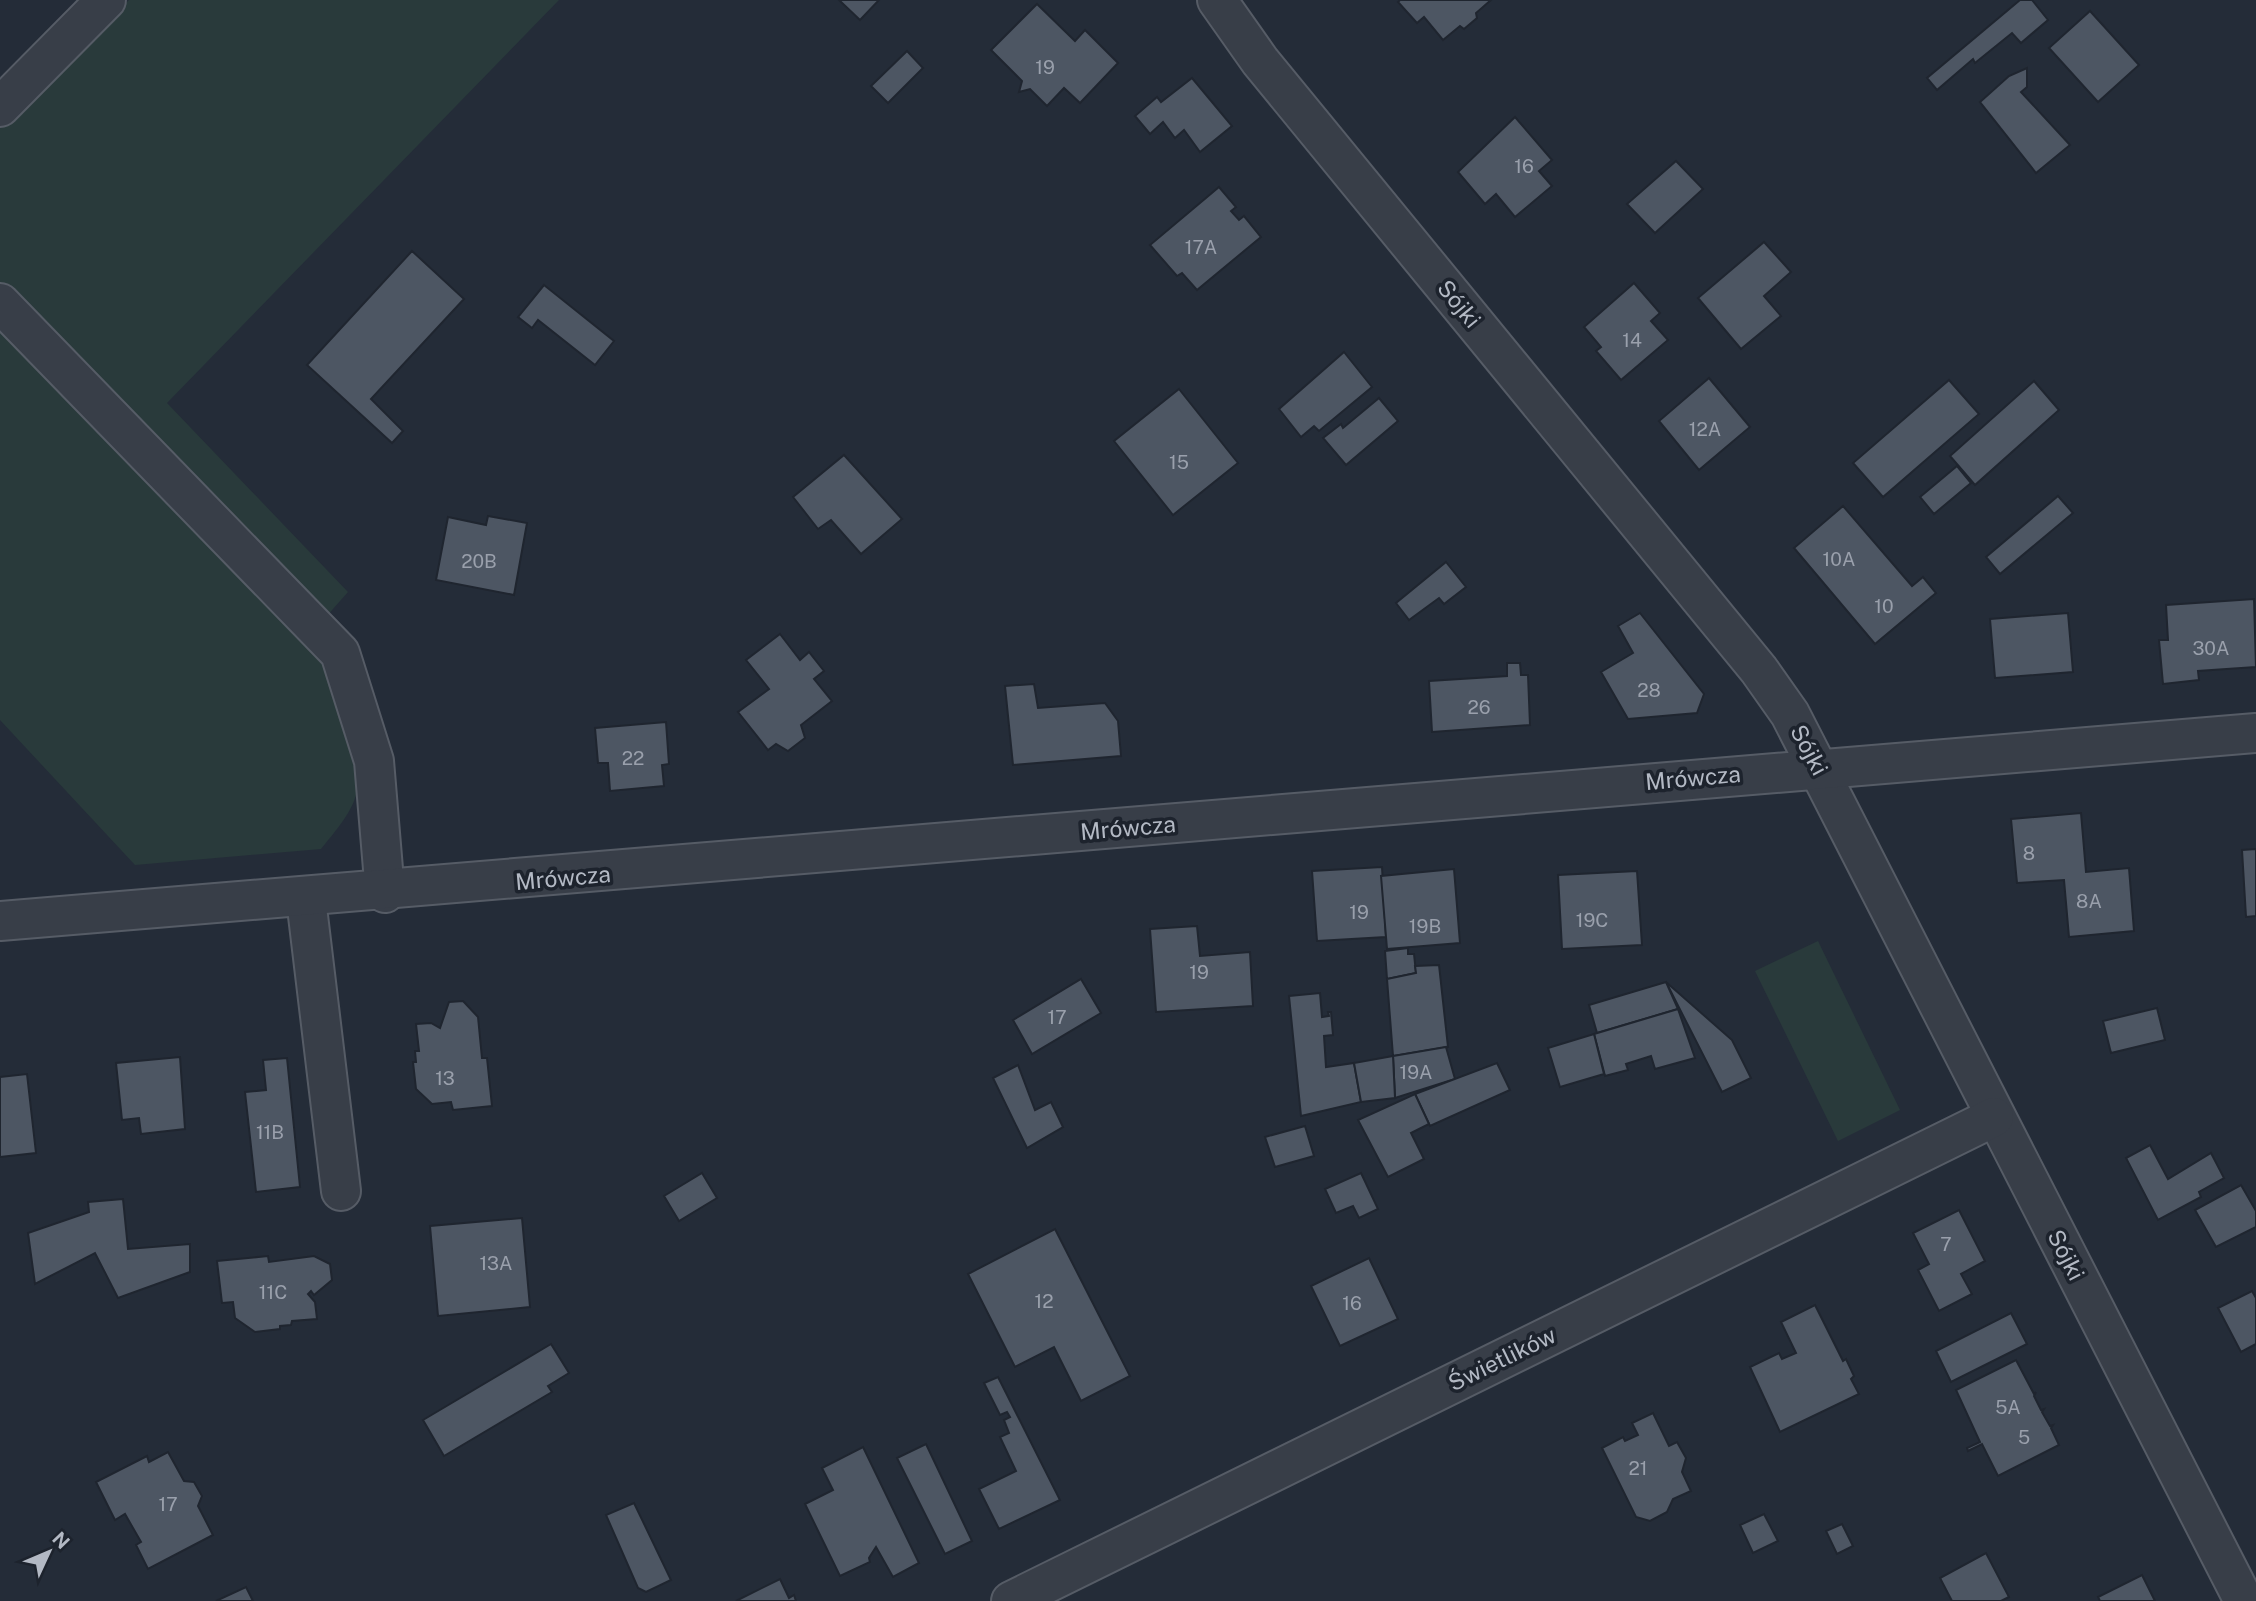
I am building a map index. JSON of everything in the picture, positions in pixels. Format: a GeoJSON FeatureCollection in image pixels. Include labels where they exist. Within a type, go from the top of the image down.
{"type":"FeatureCollection","features":[{"type":"Feature","properties":{"kind":"street"},"geometry":{"type":"LineString","coordinates":[[0,107],[106,0]]}},
{"type":"Feature","properties":{"kind":"street","name":"Sójki"},"geometry":{"type":"LineString","coordinates":[[1217,0],[1260,61],[1759,670],[1790,714],[2244,1601]]}},
{"type":"Feature","properties":{"kind":"street"},"geometry":{"type":"LineString","coordinates":[[0,303],[340,653],[374,761],[385,894]]}},
{"type":"Feature","properties":{"kind":"street","name":"Mrówcza"},"geometry":{"type":"LineString","coordinates":[[0,921],[385,894],[1818,766],[2256,733]]}},
{"type":"Feature","properties":{"kind":"street"},"geometry":{"type":"LineString","coordinates":[[306,899],[341,1191]]}},
{"type":"Feature","properties":{"kind":"street","name":"Świetlików"},"geometry":{"type":"LineString","coordinates":[[1011,1601],[1994,1117]]}},
{"type":"Feature","properties":{"kind":"shaded area"},"geometry":{"type":"Polygon","coordinates":[[[129,0],[559,0],[167,403],[348,592],[325,618],[0,285],[0,127],[129,0]]]}},
{"type":"Feature","properties":{"kind":"shaded area"},"geometry":{"type":"Polygon","coordinates":[[[0,332],[329,668],[347,732],[357,784],[350,809],[321,849],[135,865],[0,720],[0,332]]]}},
{"type":"Feature","properties":{"kind":"shaded area"},"geometry":{"type":"Polygon","coordinates":[[[1818,941],[1900,1110],[1838,1141],[1755,971],[1818,941]]]}},
{"type":"Feature","properties":{"kind":"building"},"geometry":{"type":"Polygon","coordinates":[[[839,0],[879,0],[860,20],[839,0]]]}},
{"type":"Feature","properties":{"kind":"building"},"geometry":{"type":"Polygon","coordinates":[[[1491,0],[1476,13],[1477,18],[1464,29],[1460,26],[1443,40],[1424,17],[1417,23],[1398,2],[1491,0]]]}},
{"type":"Feature","properties":{"kind":"building"},"geometry":{"type":"Polygon","coordinates":[[[2020,0],[2032,0],[2048,20],[2021,43],[2012,33],[1975,63],[1973,59],[1937,90],[1927,78],[2020,0]]]}},
{"type":"Feature","properties":{"kind":"building"},"geometry":{"type":"Polygon","coordinates":[[[1037,4],[1075,41],[1085,30],[1118,63],[1080,103],[1064,88],[1047,106],[1030,89],[1019,92],[1022,81],[991,50],[1037,4]]]}},
{"type":"Feature","properties":{"kind":"building"},"geometry":{"type":"Polygon","coordinates":[[[2090,11],[2139,65],[2098,102],[2049,48],[2090,11]]]}},
{"type":"Feature","properties":{"kind":"building"},"geometry":{"type":"Polygon","coordinates":[[[907,51],[923,68],[888,103],[871,86],[907,51]]]}},
{"type":"Feature","properties":{"kind":"building"},"geometry":{"type":"Polygon","coordinates":[[[2027,68],[2027,87],[2021,92],[2070,145],[2036,173],[1980,102],[2009,76],[2027,68]]]}},
{"type":"Feature","properties":{"kind":"building"},"geometry":{"type":"Polygon","coordinates":[[[1192,78],[1232,126],[1200,152],[1184,130],[1175,138],[1163,122],[1150,134],[1135,116],[1157,97],[1161,102],[1192,78]]]}},
{"type":"Feature","properties":{"kind":"building"},"geometry":{"type":"Polygon","coordinates":[[[1515,117],[1552,160],[1539,171],[1552,186],[1515,217],[1496,194],[1485,204],[1458,172],[1515,117]]]}},
{"type":"Feature","properties":{"kind":"building"},"geometry":{"type":"Polygon","coordinates":[[[1676,161],[1703,189],[1655,233],[1627,204],[1676,161]]]}},
{"type":"Feature","properties":{"kind":"building"},"geometry":{"type":"Polygon","coordinates":[[[1219,187],[1236,207],[1231,211],[1239,220],[1244,216],[1261,237],[1197,290],[1182,273],[1177,276],[1150,245],[1219,187]]]}},
{"type":"Feature","properties":{"kind":"building"},"geometry":{"type":"Polygon","coordinates":[[[1764,242],[1791,272],[1764,296],[1781,316],[1741,349],[1698,298],[1764,242]]]}},
{"type":"Feature","properties":{"kind":"building"},"geometry":{"type":"Polygon","coordinates":[[[412,251],[464,299],[371,399],[403,431],[392,443],[307,365],[412,251]]]}},
{"type":"Feature","properties":{"kind":"building"},"geometry":{"type":"Polygon","coordinates":[[[1634,283],[1660,313],[1651,321],[1668,340],[1621,380],[1596,351],[1601,347],[1584,327],[1634,283]]]}},
{"type":"Feature","properties":{"kind":"building"},"geometry":{"type":"Polygon","coordinates":[[[544,285],[614,341],[595,365],[538,320],[532,328],[518,317],[544,285]]]}},
{"type":"Feature","properties":{"kind":"building"},"geometry":{"type":"Polygon","coordinates":[[[1344,352],[1372,387],[1319,431],[1314,426],[1301,437],[1279,409],[1344,352]]]}},
{"type":"Feature","properties":{"kind":"building"},"geometry":{"type":"Polygon","coordinates":[[[1709,378],[1750,427],[1699,470],[1659,421],[1709,378]]]}},
{"type":"Feature","properties":{"kind":"building"},"geometry":{"type":"Polygon","coordinates":[[[1949,380],[1979,414],[1883,497],[1853,463],[1949,380]]]}},
{"type":"Feature","properties":{"kind":"building"},"geometry":{"type":"Polygon","coordinates":[[[2034,381],[2059,410],[1975,485],[1950,456],[2034,381]]]}},
{"type":"Feature","properties":{"kind":"building"},"geometry":{"type":"Polygon","coordinates":[[[1179,389],[1238,463],[1173,515],[1114,441],[1179,389]]]}},
{"type":"Feature","properties":{"kind":"building"},"geometry":{"type":"Polygon","coordinates":[[[1379,398],[1398,421],[1346,465],[1323,438],[1341,424],[1343,428],[1379,398]]]}},
{"type":"Feature","properties":{"kind":"building"},"geometry":{"type":"Polygon","coordinates":[[[844,455],[902,519],[861,554],[831,520],[818,529],[793,497],[844,455]]]}},
{"type":"Feature","properties":{"kind":"building"},"geometry":{"type":"Polygon","coordinates":[[[1957,466],[1971,483],[1934,514],[1920,497],[1957,466]]]}},
{"type":"Feature","properties":{"kind":"building"},"geometry":{"type":"Polygon","coordinates":[[[2058,496],[2073,513],[2000,574],[1986,557],[2058,496]]]}},
{"type":"Feature","properties":{"kind":"building"},"geometry":{"type":"Polygon","coordinates":[[[1843,506],[1912,586],[1923,577],[1936,593],[1875,644],[1794,548],[1843,506]]]}},
{"type":"Feature","properties":{"kind":"building"},"geometry":{"type":"Polygon","coordinates":[[[488,516],[527,523],[514,595],[436,580],[448,517],[486,525],[488,516]]]}},
{"type":"Feature","properties":{"kind":"building"},"geometry":{"type":"Polygon","coordinates":[[[1446,562],[1466,587],[1444,604],[1439,598],[1409,620],[1396,603],[1446,562]]]}},
{"type":"Feature","properties":{"kind":"building"},"geometry":{"type":"Polygon","coordinates":[[[2254,599],[2256,667],[2198,671],[2199,680],[2163,684],[2159,640],[2168,640],[2166,605],[2254,599]]]}},
{"type":"Feature","properties":{"kind":"building"},"geometry":{"type":"Polygon","coordinates":[[[1640,613],[1704,694],[1697,713],[1628,719],[1601,672],[1633,653],[1618,626],[1640,613]]]}},
{"type":"Feature","properties":{"kind":"building"},"geometry":{"type":"Polygon","coordinates":[[[2068,613],[2073,672],[1995,678],[1990,619],[2068,613]]]}},
{"type":"Feature","properties":{"kind":"building"},"geometry":{"type":"Polygon","coordinates":[[[780,634],[800,660],[809,652],[824,671],[814,679],[832,701],[801,725],[805,738],[788,751],[776,744],[768,750],[738,712],[769,689],[746,660],[780,634]]]}},
{"type":"Feature","properties":{"kind":"building"},"geometry":{"type":"Polygon","coordinates":[[[1507,663],[1520,663],[1521,675],[1528,675],[1530,725],[1432,732],[1429,681],[1507,676],[1507,663]]]}},
{"type":"Feature","properties":{"kind":"building"},"geometry":{"type":"Polygon","coordinates":[[[1034,684],[1038,708],[1105,703],[1118,721],[1121,756],[1013,765],[1005,686],[1034,684]]]}},
{"type":"Feature","properties":{"kind":"building"},"geometry":{"type":"Polygon","coordinates":[[[666,722],[669,764],[662,765],[664,786],[610,791],[608,763],[598,763],[595,728],[666,722]]]}},
{"type":"Feature","properties":{"kind":"building"},"geometry":{"type":"Polygon","coordinates":[[[2081,813],[2086,872],[2129,868],[2134,931],[2069,937],[2064,880],[2017,883],[2011,819],[2081,813]]]}},
{"type":"Feature","properties":{"kind":"building"},"geometry":{"type":"Polygon","coordinates":[[[2256,849],[2256,916],[2246,917],[2242,850],[2256,849]]]}},
{"type":"Feature","properties":{"kind":"building"},"geometry":{"type":"Polygon","coordinates":[[[1382,867],[1386,937],[1317,941],[1312,871],[1382,867]]]}},
{"type":"Feature","properties":{"kind":"building"},"geometry":{"type":"Polygon","coordinates":[[[1454,869],[1460,943],[1387,949],[1381,876],[1454,869]]]}},
{"type":"Feature","properties":{"kind":"building"},"geometry":{"type":"Polygon","coordinates":[[[1637,871],[1642,945],[1562,949],[1558,875],[1637,871]]]}},
{"type":"Feature","properties":{"kind":"building"},"geometry":{"type":"Polygon","coordinates":[[[1197,926],[1200,956],[1250,952],[1253,1006],[1156,1012],[1150,929],[1197,926]]]}},
{"type":"Feature","properties":{"kind":"building"},"geometry":{"type":"Polygon","coordinates":[[[1408,948],[1408,954],[1414,954],[1416,973],[1387,979],[1385,951],[1408,948]]]}},
{"type":"Feature","properties":{"kind":"building"},"geometry":{"type":"Polygon","coordinates":[[[1439,965],[1448,1047],[1393,1056],[1387,979],[1416,973],[1415,966],[1439,965]]]}},
{"type":"Feature","properties":{"kind":"building"},"geometry":{"type":"Polygon","coordinates":[[[1081,979],[1101,1013],[1032,1054],[1013,1020],[1081,979]]]}},
{"type":"Feature","properties":{"kind":"building"},"geometry":{"type":"Polygon","coordinates":[[[1666,982],[1732,1040],[1751,1078],[1722,1092],[1666,982]]]}},
{"type":"Feature","properties":{"kind":"building"},"geometry":{"type":"Polygon","coordinates":[[[1666,982],[1678,1009],[1597,1033],[1589,1005],[1666,982]]]}},
{"type":"Feature","properties":{"kind":"building"},"geometry":{"type":"Polygon","coordinates":[[[1320,993],[1322,1017],[1329,1016],[1328,1012],[1331,1012],[1333,1035],[1324,1036],[1326,1067],[1354,1063],[1361,1102],[1301,1116],[1289,996],[1320,993]]]}},
{"type":"Feature","properties":{"kind":"building"},"geometry":{"type":"Polygon","coordinates":[[[463,1001],[478,1017],[482,1058],[487,1058],[492,1106],[453,1110],[451,1102],[432,1104],[416,1089],[413,1062],[416,1062],[415,1051],[419,1051],[416,1024],[431,1023],[440,1028],[449,1002],[463,1001]]]}},
{"type":"Feature","properties":{"kind":"building"},"geometry":{"type":"Polygon","coordinates":[[[2157,1008],[2165,1040],[2111,1053],[2103,1021],[2157,1008]]]}},
{"type":"Feature","properties":{"kind":"building"},"geometry":{"type":"Polygon","coordinates":[[[1678,1009],[1695,1058],[1655,1069],[1651,1056],[1626,1064],[1628,1070],[1605,1076],[1594,1034],[1678,1009]]]}},
{"type":"Feature","properties":{"kind":"building"},"geometry":{"type":"Polygon","coordinates":[[[1594,1034],[1604,1074],[1560,1087],[1548,1048],[1594,1034]]]}},
{"type":"Feature","properties":{"kind":"building"},"geometry":{"type":"Polygon","coordinates":[[[1446,1047],[1455,1079],[1395,1098],[1393,1056],[1446,1047]]]}},
{"type":"Feature","properties":{"kind":"building"},"geometry":{"type":"Polygon","coordinates":[[[1393,1056],[1395,1098],[1361,1102],[1354,1063],[1393,1056]]]}},
{"type":"Feature","properties":{"kind":"building"},"geometry":{"type":"Polygon","coordinates":[[[180,1057],[185,1129],[141,1134],[139,1118],[122,1120],[116,1063],[180,1057]]]}},
{"type":"Feature","properties":{"kind":"building"},"geometry":{"type":"Polygon","coordinates":[[[287,1058],[300,1187],[256,1192],[245,1092],[266,1090],[263,1060],[287,1058]]]}},
{"type":"Feature","properties":{"kind":"building"},"geometry":{"type":"Polygon","coordinates":[[[1497,1063],[1510,1090],[1430,1126],[1415,1094],[1497,1063]]]}},
{"type":"Feature","properties":{"kind":"building"},"geometry":{"type":"Polygon","coordinates":[[[1018,1065],[1035,1110],[1051,1102],[1063,1127],[1027,1148],[993,1078],[1018,1065]]]}},
{"type":"Feature","properties":{"kind":"building"},"geometry":{"type":"Polygon","coordinates":[[[27,1074],[36,1153],[0,1157],[0,1077],[27,1074]]]}},
{"type":"Feature","properties":{"kind":"building"},"geometry":{"type":"Polygon","coordinates":[[[1415,1094],[1429,1124],[1411,1133],[1424,1159],[1388,1177],[1358,1120],[1415,1094]]]}},
{"type":"Feature","properties":{"kind":"building"},"geometry":{"type":"Polygon","coordinates":[[[1305,1126],[1314,1156],[1275,1167],[1265,1137],[1305,1126]]]}},
{"type":"Feature","properties":{"kind":"building"},"geometry":{"type":"Polygon","coordinates":[[[2150,1145],[2168,1179],[2211,1153],[2224,1178],[2199,1192],[2201,1197],[2158,1220],[2126,1158],[2150,1145]]]}},
{"type":"Feature","properties":{"kind":"building"},"geometry":{"type":"Polygon","coordinates":[[[702,1173],[717,1198],[679,1221],[664,1196],[702,1173]]]}},
{"type":"Feature","properties":{"kind":"building"},"geometry":{"type":"Polygon","coordinates":[[[1361,1173],[1378,1209],[1359,1218],[1353,1206],[1336,1213],[1325,1189],[1361,1173]]]}},
{"type":"Feature","properties":{"kind":"building"},"geometry":{"type":"Polygon","coordinates":[[[2241,1185],[2256,1211],[2256,1227],[2216,1247],[2195,1210],[2241,1185]]]}},
{"type":"Feature","properties":{"kind":"building"},"geometry":{"type":"Polygon","coordinates":[[[123,1199],[128,1249],[190,1244],[190,1272],[118,1298],[95,1253],[35,1284],[28,1233],[89,1212],[88,1202],[123,1199]]]}},
{"type":"Feature","properties":{"kind":"building"},"geometry":{"type":"Polygon","coordinates":[[[1959,1210],[1985,1261],[1961,1274],[1972,1294],[1939,1311],[1918,1270],[1929,1264],[1913,1233],[1959,1210]]]}},
{"type":"Feature","properties":{"kind":"building"},"geometry":{"type":"Polygon","coordinates":[[[522,1218],[530,1307],[438,1316],[430,1226],[522,1218]]]}},
{"type":"Feature","properties":{"kind":"building"},"geometry":{"type":"Polygon","coordinates":[[[1055,1229],[1130,1376],[1081,1401],[1054,1347],[1015,1367],[968,1274],[1055,1229]]]}},
{"type":"Feature","properties":{"kind":"building"},"geometry":{"type":"Polygon","coordinates":[[[268,1256],[269,1262],[314,1256],[330,1264],[332,1280],[314,1295],[311,1291],[308,1294],[315,1302],[317,1319],[292,1321],[291,1325],[280,1326],[280,1329],[255,1332],[235,1318],[233,1302],[222,1303],[217,1261],[268,1256]]]}},
{"type":"Feature","properties":{"kind":"building"},"geometry":{"type":"Polygon","coordinates":[[[1369,1258],[1398,1319],[1340,1346],[1311,1286],[1369,1258]]]}},
{"type":"Feature","properties":{"kind":"building"},"geometry":{"type":"Polygon","coordinates":[[[2252,1291],[2256,1298],[2256,1344],[2241,1352],[2218,1308],[2252,1291]]]}},
{"type":"Feature","properties":{"kind":"building"},"geometry":{"type":"Polygon","coordinates":[[[1815,1305],[1843,1361],[1846,1359],[1854,1376],[1851,1379],[1859,1394],[1780,1432],[1750,1367],[1779,1353],[1782,1359],[1796,1353],[1781,1322],[1815,1305]]]}},
{"type":"Feature","properties":{"kind":"building"},"geometry":{"type":"Polygon","coordinates":[[[2011,1313],[2027,1344],[1951,1382],[1936,1351],[2011,1313]]]}},
{"type":"Feature","properties":{"kind":"building"},"geometry":{"type":"Polygon","coordinates":[[[551,1344],[569,1373],[548,1386],[552,1392],[444,1456],[423,1420],[551,1344]]]}},
{"type":"Feature","properties":{"kind":"building"},"geometry":{"type":"Polygon","coordinates":[[[2016,1360],[2034,1394],[2036,1392],[2034,1396],[2041,1410],[2044,1409],[2042,1412],[2050,1426],[2053,1425],[2051,1428],[2059,1445],[1998,1476],[1982,1444],[1968,1451],[1967,1448],[1980,1442],[1956,1390],[2016,1360]]]}},
{"type":"Feature","properties":{"kind":"building"},"geometry":{"type":"Polygon","coordinates":[[[998,1377],[1060,1500],[999,1529],[979,1489],[1016,1471],[1000,1437],[1009,1433],[1004,1420],[1010,1417],[1007,1412],[1000,1415],[984,1383],[998,1377]]]}},
{"type":"Feature","properties":{"kind":"building"},"geometry":{"type":"Polygon","coordinates":[[[1653,1413],[1669,1446],[1677,1442],[1686,1458],[1682,1472],[1691,1491],[1673,1499],[1667,1512],[1650,1521],[1636,1517],[1602,1448],[1623,1437],[1625,1441],[1638,1435],[1632,1423],[1653,1413]]]}},
{"type":"Feature","properties":{"kind":"building"},"geometry":{"type":"Polygon","coordinates":[[[926,1444],[972,1541],[945,1554],[897,1458],[926,1444]]]}},
{"type":"Feature","properties":{"kind":"building"},"geometry":{"type":"Polygon","coordinates":[[[863,1447],[919,1563],[893,1577],[876,1547],[869,1558],[870,1562],[840,1576],[805,1504],[833,1490],[822,1468],[863,1447]]]}},
{"type":"Feature","properties":{"kind":"building"},"geometry":{"type":"Polygon","coordinates":[[[168,1452],[184,1481],[194,1482],[202,1496],[198,1506],[213,1535],[148,1569],[136,1545],[141,1542],[125,1514],[115,1520],[96,1482],[147,1456],[149,1462],[168,1452]]]}},
{"type":"Feature","properties":{"kind":"building"},"geometry":{"type":"Polygon","coordinates":[[[634,1503],[671,1580],[646,1592],[638,1588],[606,1515],[634,1503]]]}},
{"type":"Feature","properties":{"kind":"building"},"geometry":{"type":"Polygon","coordinates":[[[1764,1514],[1778,1541],[1753,1553],[1740,1525],[1764,1514]]]}},
{"type":"Feature","properties":{"kind":"building"},"geometry":{"type":"Polygon","coordinates":[[[1842,1524],[1853,1546],[1837,1554],[1826,1531],[1842,1524]]]}},
{"type":"Feature","properties":{"kind":"building"},"geometry":{"type":"Polygon","coordinates":[[[1986,1553],[2009,1597],[2001,1601],[1952,1601],[1940,1578],[1986,1553]]]}},
{"type":"Feature","properties":{"kind":"building"},"geometry":{"type":"Polygon","coordinates":[[[2142,1575],[2155,1601],[2100,1601],[2098,1597],[2142,1575]]]}},
{"type":"Feature","properties":{"kind":"building"},"geometry":{"type":"Polygon","coordinates":[[[780,1579],[789,1598],[794,1595],[796,1601],[736,1601],[780,1579]]]}},
{"type":"Feature","properties":{"kind":"building"},"geometry":{"type":"Polygon","coordinates":[[[246,1587],[253,1601],[216,1601],[246,1587]]]}}]}
